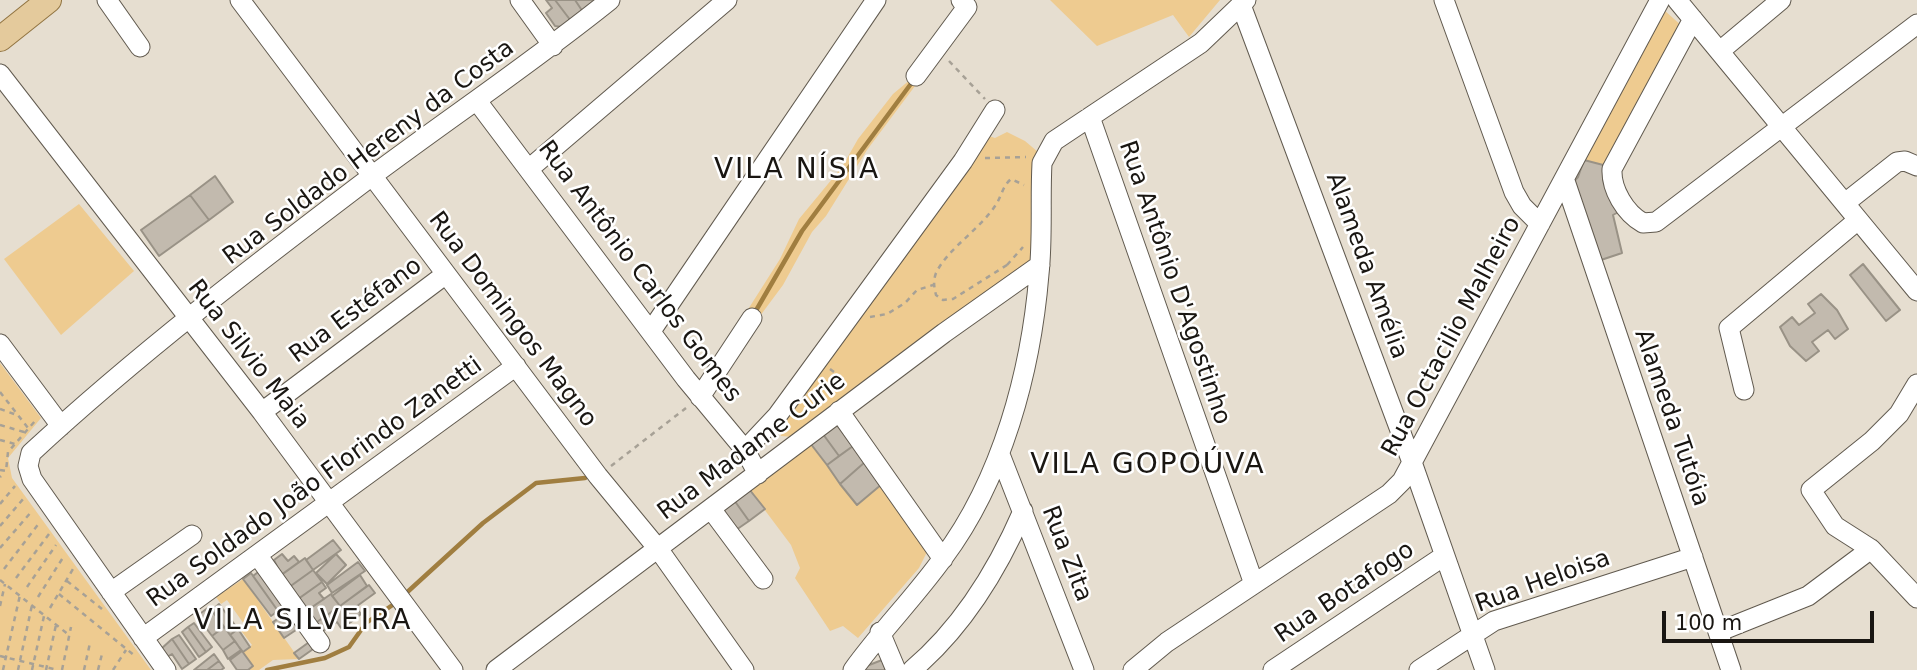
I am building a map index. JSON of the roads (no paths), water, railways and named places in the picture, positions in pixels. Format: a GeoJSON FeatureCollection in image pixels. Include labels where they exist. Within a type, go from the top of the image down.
{"type":"FeatureCollection","features":[{"type":"Feature","properties":{"kind":"main road"},"geometry":{"type":"LineString","coordinates":[[0,39],[49,0]]}},
{"type":"Feature","properties":{"kind":"street"},"geometry":{"type":"LineString","coordinates":[[107,0],[140,47]]}},
{"type":"Feature","properties":{"kind":"street","name":"Rua Domingos Magno"},"geometry":{"type":"LineString","coordinates":[[240,0],[598,476],[659,550],[744,670]]}},
{"type":"Feature","properties":{"kind":"street"},"geometry":{"type":"LineString","coordinates":[[520,0],[554,46]]}},
{"type":"Feature","properties":{"kind":"street","name":"Rua Soldado Hereny da Costa"},"geometry":{"type":"LineString","coordinates":[[166,670],[135,643],[111,592],[30,473],[31,453],[189,319],[373,176],[554,46],[610,0]]}},
{"type":"Feature","properties":{"kind":"street"},"geometry":{"type":"LineString","coordinates":[[530,168],[727,0]]}},
{"type":"Feature","properties":{"kind":"street"},"geometry":{"type":"LineString","coordinates":[[651,331],[876,0]]}},
{"type":"Feature","properties":{"kind":"street"},"geometry":{"type":"LineString","coordinates":[[1444,0],[1514,192],[1522,206],[1540,224]]}},
{"type":"Feature","properties":{"kind":"street","name":"Rua Octacilio Malheiro"},"geometry":{"type":"LineString","coordinates":[[1133,670],[1167,642],[1389,494],[1413,464],[1660,0]]}},
{"type":"Feature","properties":{"kind":"street"},"geometry":{"type":"LineString","coordinates":[[1677,0],[1917,291]]}},
{"type":"Feature","properties":{"kind":"street"},"geometry":{"type":"LineString","coordinates":[[1720,51],[1782,0]]}},
{"type":"Feature","properties":{"kind":"street"},"geometry":{"type":"LineString","coordinates":[[853,670],[880,632],[943,559],[1001,457],[1031,333],[1040,265],[1042,163],[1050,145],[1201,43],[1244,2]]}},
{"type":"Feature","properties":{"kind":"street","name":"Alameda Amélia"},"geometry":{"type":"LineString","coordinates":[[1244,2],[1255,39],[1413,464],[1485,670]]}},
{"type":"Feature","properties":{"kind":"street"},"geometry":{"type":"LineString","coordinates":[[916,76],[964,4]]}},
{"type":"Feature","properties":{"kind":"street"},"geometry":{"type":"LineString","coordinates":[[1693,19],[1612,169],[1613,180],[1624,206],[1643,223],[1656,222],[1917,24]]}},
{"type":"Feature","properties":{"kind":"street"},"geometry":{"type":"LineString","coordinates":[[1227,20],[1243,28],[1255,39]]}},
{"type":"Feature","properties":{"kind":"street","name":"Rua Silvio Maia"},"geometry":{"type":"LineString","coordinates":[[0,74],[331,504],[453,670]]}},
{"type":"Feature","properties":{"kind":"street","name":"Rua Antônio Carlos Gomes"},"geometry":{"type":"LineString","coordinates":[[477,102],[530,168],[700,397],[745,450],[758,474]]}},
{"type":"Feature","properties":{"kind":"street"},"geometry":{"type":"LineString","coordinates":[[745,450],[766,430],[963,161],[996,110]]}},
{"type":"Feature","properties":{"kind":"street","name":"Rua Antônio D'Agostinho"},"geometry":{"type":"LineString","coordinates":[[1090,117],[1254,584]]}},
{"type":"Feature","properties":{"kind":"street"},"geometry":{"type":"LineString","coordinates":[[1845,204],[1896,162],[1905,161],[1917,166]]}},
{"type":"Feature","properties":{"kind":"street","name":"Alameda Tutóia"},"geometry":{"type":"LineString","coordinates":[[1564,181],[1731,670]]}},
{"type":"Feature","properties":{"kind":"street"},"geometry":{"type":"LineString","coordinates":[[1744,390],[1728,334],[1729,328],[1858,220]]}},
{"type":"Feature","properties":{"kind":"street","name":"Rua Madame Curie"},"geometry":{"type":"LineString","coordinates":[[496,670],[659,550],[844,404],[1040,265]]}},
{"type":"Feature","properties":{"kind":"street","name":"Rua Estéfano"},"geometry":{"type":"LineString","coordinates":[[261,412],[446,274]]}},
{"type":"Feature","properties":{"kind":"street"},"geometry":{"type":"LineString","coordinates":[[700,397],[752,317]]}},
{"type":"Feature","properties":{"kind":"street"},"geometry":{"type":"LineString","coordinates":[[0,344],[61,426]]}},
{"type":"Feature","properties":{"kind":"street","name":"Rua Soldado João Florindo Zanetti"},"geometry":{"type":"LineString","coordinates":[[135,643],[331,504],[516,366]]}},
{"type":"Feature","properties":{"kind":"street"},"geometry":{"type":"LineString","coordinates":[[1917,384],[1899,414],[1811,491],[1835,526],[1871,549],[1917,598]]}},
{"type":"Feature","properties":{"kind":"street"},"geometry":{"type":"LineString","coordinates":[[844,404],[943,559]]}},
{"type":"Feature","properties":{"kind":"street"},"geometry":{"type":"LineString","coordinates":[[766,430],[785,453]]}},
{"type":"Feature","properties":{"kind":"street","name":"Rua Zita"},"geometry":{"type":"LineString","coordinates":[[1001,457],[1084,670]]}},
{"type":"Feature","properties":{"kind":"street"},"geometry":{"type":"LineString","coordinates":[[711,509],[762,579]]}},
{"type":"Feature","properties":{"kind":"street"},"geometry":{"type":"LineString","coordinates":[[912,670],[933,652],[988,584],[1023,511]]}},
{"type":"Feature","properties":{"kind":"street"},"geometry":{"type":"LineString","coordinates":[[111,592],[192,534]]}},
{"type":"Feature","properties":{"kind":"street"},"geometry":{"type":"LineString","coordinates":[[1718,632],[1808,596],[1871,549]]}},
{"type":"Feature","properties":{"kind":"street"},"geometry":{"type":"LineString","coordinates":[[258,556],[320,643]]}},
{"type":"Feature","properties":{"kind":"street","name":"Rua Botafogo"},"geometry":{"type":"LineString","coordinates":[[1273,670],[1444,556]]}},
{"type":"Feature","properties":{"kind":"street","name":"Rua Heloisa"},"geometry":{"type":"LineString","coordinates":[[1419,670],[1503,618],[1693,557]]}},
{"type":"Feature","properties":{"kind":"street"},"geometry":{"type":"LineString","coordinates":[[880,632],[896,670]]}},
{"type":"Feature","properties":{"kind":"waterway"},"geometry":{"type":"LineString","coordinates":[[754,314],[802,231],[913,81]]}},
{"type":"Feature","properties":{"kind":"waterway"},"geometry":{"type":"LineString","coordinates":[[403,596],[483,523],[536,483],[585,478]]}},
{"type":"Feature","properties":{"kind":"waterway"},"geometry":{"type":"LineString","coordinates":[[267,670],[325,658],[349,647],[366,623],[397,602]]}},
{"type":"Feature","properties":{"kind":"district","name":"VILA NÍSIA"},"geometry":{"type":"Point","coordinates":[797,171]}},
{"type":"Feature","properties":{"kind":"district","name":"VILA GOPOÚVA"},"geometry":{"type":"Point","coordinates":[1148,466]}},
{"type":"Feature","properties":{"kind":"district","name":"VILA SILVEIRA"},"geometry":{"type":"Point","coordinates":[303,622]}}]}
